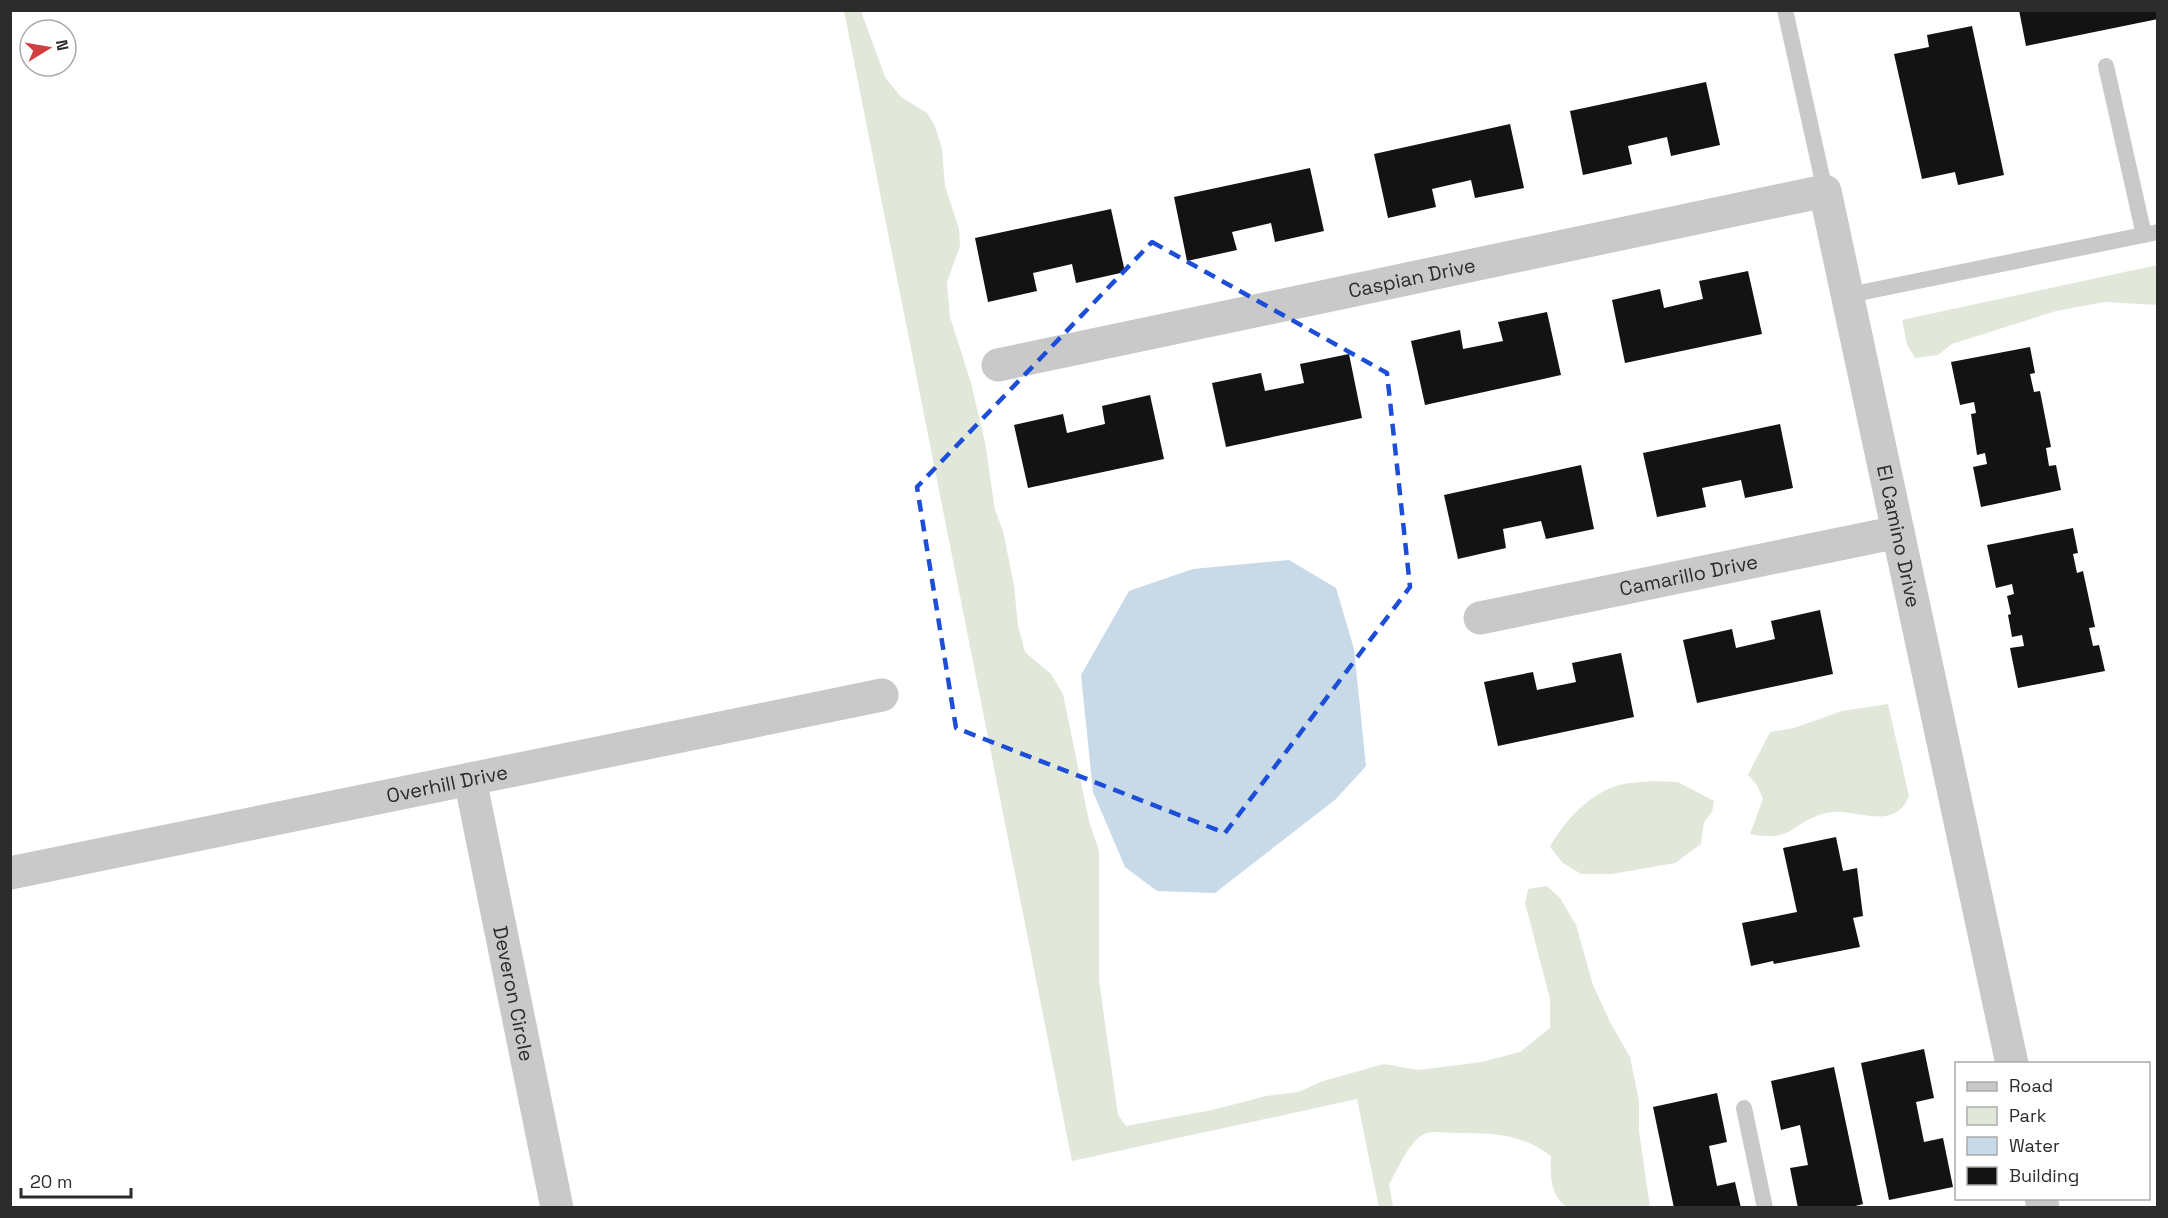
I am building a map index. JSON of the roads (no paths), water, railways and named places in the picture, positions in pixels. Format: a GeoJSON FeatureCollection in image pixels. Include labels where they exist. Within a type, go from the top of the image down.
{"type":"FeatureCollection","features":[{"type":"Feature","properties":{"kind":"street","name":"El Camino Drive"},"geometry":{"type":"LineString","coordinates":[[1825,192],[2013,1062]]}},
{"type":"Feature","properties":{"kind":"street","name":"Caspian Drive"},"geometry":{"type":"LineString","coordinates":[[998,364],[1825,192]]}},
{"type":"Feature","properties":{"kind":"street","name":"Camarillo Drive"},"geometry":{"type":"LineString","coordinates":[[1480,618],[1898,532]]}},
{"type":"Feature","properties":{"kind":"street","name":"Overhill Drive"},"geometry":{"type":"LineString","coordinates":[[10,873],[882,694]]}},
{"type":"Feature","properties":{"kind":"street","name":"Deveron Circle"},"geometry":{"type":"LineString","coordinates":[[470,779],[557,1208]]}},
{"type":"Feature","properties":{"kind":"lane","name":"El Camino Drive"},"geometry":{"type":"LineString","coordinates":[[1785,10],[1825,192]]}},
{"type":"Feature","properties":{"kind":"lane"},"geometry":{"type":"LineString","coordinates":[[1849,295],[2151,234],[2106,66]]}},
{"type":"Feature","properties":{"kind":"lane"},"geometry":{"type":"LineString","coordinates":[[1744,1108],[1765,1208]]}},
{"type":"Feature","properties":{"kind":"water"},"geometry":{"type":"Polygon","coordinates":[[[1289,560],[1336,588],[1354,649],[1366,766],[1336,799],[1215,893],[1157,891],[1125,867],[1093,792],[1081,675],[1129,591],[1193,569],[1289,560]]]}}]}
